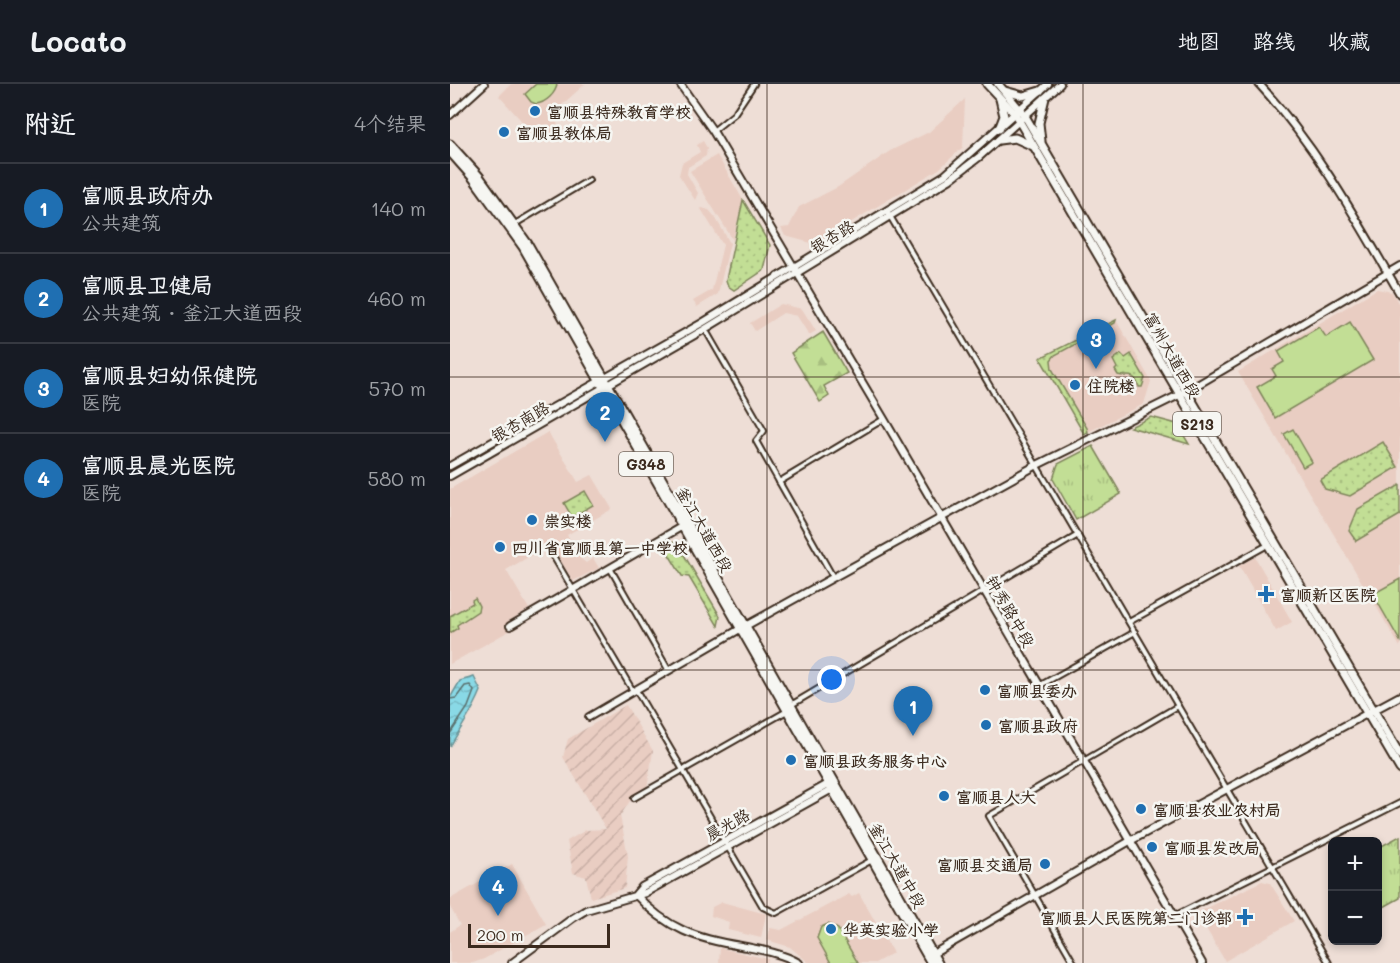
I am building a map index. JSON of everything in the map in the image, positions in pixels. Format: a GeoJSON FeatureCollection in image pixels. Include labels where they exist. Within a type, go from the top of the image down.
{"type":"FeatureCollection","features":[{"type":"Feature","properties":{"kind":"main road","name":"富州大道西段"},"geometry":{"type":"LineString","coordinates":[[987,84],[999,89],[1020,115],[1371,713],[1400,769]]}},
{"type":"Feature","properties":{"kind":"main road"},"geometry":{"type":"LineString","coordinates":[[999,89],[1023,96],[1042,95],[1038,145],[1015,138],[999,140]]}},
{"type":"Feature","properties":{"kind":"main road"},"geometry":{"type":"LineString","coordinates":[[999,89],[1004,116],[999,129]]}},
{"type":"Feature","properties":{"kind":"main road","name":"釜江大道西段"},"geometry":{"type":"LineString","coordinates":[[450,144],[479,176],[515,224],[681,527],[742,627]]}},
{"type":"Feature","properties":{"kind":"main road","name":"釜江大道西段"},"geometry":{"type":"LineString","coordinates":[[450,152],[510,226],[603,383],[833,785]]}},
{"type":"Feature","properties":{"kind":"main road","name":"富州大道西段"},"geometry":{"type":"LineString","coordinates":[[1371,713],[1400,755]]}},
{"type":"Feature","properties":{"kind":"main road","name":"釜江大道中段"},"geometry":{"type":"LineString","coordinates":[[833,785],[872,860],[931,958],[938,963]]}},
{"type":"Feature","properties":{"kind":"main road","name":"釜江大道中段"},"geometry":{"type":"LineString","coordinates":[[833,785],[931,958]]}},
{"type":"Feature","properties":{"kind":"street"},"geometry":{"type":"LineString","coordinates":[[450,115],[484,84]]}},
{"type":"Feature","properties":{"kind":"street","name":"钟秀路中段"},"geometry":{"type":"LineString","coordinates":[[680,84],[713,131],[1202,963]]}},
{"type":"Feature","properties":{"kind":"street"},"geometry":{"type":"LineString","coordinates":[[713,131],[734,114],[754,84]]}},
{"type":"Feature","properties":{"kind":"street","name":"银杏路"},"geometry":{"type":"LineString","coordinates":[[1042,95],[1048,84]]}},
{"type":"Feature","properties":{"kind":"street","name":"银杏路"},"geometry":{"type":"LineString","coordinates":[[603,383],[965,169],[999,140],[1020,115],[1042,95],[1060,84]]}},
{"type":"Feature","properties":{"kind":"street"},"geometry":{"type":"LineString","coordinates":[[1259,84],[1311,146],[1338,185],[1400,294]]}},
{"type":"Feature","properties":{"kind":"street","name":"银杏路"},"geometry":{"type":"LineString","coordinates":[[889,214],[945,175],[999,129],[1020,115]]}},
{"type":"Feature","properties":{"kind":"street"},"geometry":{"type":"LineString","coordinates":[[515,224],[589,180]]}},
{"type":"Feature","properties":{"kind":"street"},"geometry":{"type":"LineString","coordinates":[[889,214],[1329,963]]}},
{"type":"Feature","properties":{"kind":"street"},"geometry":{"type":"LineString","coordinates":[[589,717],[742,627],[1037,465],[1183,393],[1400,266]]}},
{"type":"Feature","properties":{"kind":"street","name":"银杏路"},"geometry":{"type":"LineString","coordinates":[[603,383],[705,329],[795,270]]}},
{"type":"Feature","properties":{"kind":"street"},"geometry":{"type":"LineString","coordinates":[[705,329],[764,431],[756,441],[834,577]]}},
{"type":"Feature","properties":{"kind":"street","name":"银杏南路"},"geometry":{"type":"LineString","coordinates":[[450,466],[603,383]]}},
{"type":"Feature","properties":{"kind":"street","name":"银杏南路"},"geometry":{"type":"LineString","coordinates":[[450,476],[603,383]]}},
{"type":"Feature","properties":{"kind":"street"},"geometry":{"type":"LineString","coordinates":[[779,482],[884,419]]}},
{"type":"Feature","properties":{"kind":"street"},"geometry":{"type":"LineString","coordinates":[[510,626],[681,527]]}},
{"type":"Feature","properties":{"kind":"street"},"geometry":{"type":"LineString","coordinates":[[634,798],[1078,535]]}},
{"type":"Feature","properties":{"kind":"street"},"geometry":{"type":"LineString","coordinates":[[1129,622],[1264,548]]}},
{"type":"Feature","properties":{"kind":"street"},"geometry":{"type":"LineString","coordinates":[[549,549],[763,907],[776,913],[872,860]]}},
{"type":"Feature","properties":{"kind":"street"},"geometry":{"type":"LineString","coordinates":[[610,568],[669,671]]}},
{"type":"Feature","properties":{"kind":"street"},"geometry":{"type":"LineString","coordinates":[[1039,686],[1135,632]]}},
{"type":"Feature","properties":{"kind":"street"},"geometry":{"type":"LineString","coordinates":[[931,958],[1130,841],[1400,696]]}},
{"type":"Feature","properties":{"kind":"street"},"geometry":{"type":"LineString","coordinates":[[1074,963],[989,816],[1178,706]]}},
{"type":"Feature","properties":{"kind":"street","name":"晨光路"},"geometry":{"type":"LineString","coordinates":[[512,963],[586,910],[645,893],[726,844],[833,785]]}},
{"type":"Feature","properties":{"kind":"street"},"geometry":{"type":"LineString","coordinates":[[1174,916],[1400,803]]}},
{"type":"Feature","properties":{"kind":"street"},"geometry":{"type":"LineString","coordinates":[[636,895],[662,920],[687,933],[708,940],[779,954],[799,963]]}},
{"type":"Feature","properties":{"kind":"shaded area","name":"富顺县特殊教育学校"},"geometry":{"type":"Polygon","coordinates":[[[511,84],[585,84],[554,112],[560,134],[549,141],[545,135],[538,139],[499,96],[511,84]]]}},
{"type":"Feature","properties":{"kind":"shaded area"},"geometry":{"type":"Polygon","coordinates":[[[965,99],[963,147],[939,169],[815,244],[785,236],[781,228],[789,227],[799,207],[838,187],[890,151],[929,132],[965,99]]]}},
{"type":"Feature","properties":{"kind":"shaded area"},"geometry":{"type":"Polygon","coordinates":[[[703,141],[707,148],[706,156],[688,167],[687,174],[698,193],[695,200],[679,175],[682,163],[700,152],[697,145],[703,141]]]}},
{"type":"Feature","properties":{"kind":"shaded area"},"geometry":{"type":"Polygon","coordinates":[[[717,155],[743,200],[733,240],[690,171],[717,155]]]}},
{"type":"Feature","properties":{"kind":"shaded area"},"geometry":{"type":"Polygon","coordinates":[[[702,208],[709,210],[715,217],[730,243],[718,294],[697,307],[693,301],[712,290],[723,245],[702,208]]]}},
{"type":"Feature","properties":{"kind":"shaded area"},"geometry":{"type":"Polygon","coordinates":[[[1377,289],[1392,292],[1400,306],[1400,647],[1238,372],[1377,289]]]}},
{"type":"Feature","properties":{"kind":"shaded area"},"geometry":{"type":"Polygon","coordinates":[[[781,304],[802,309],[816,331],[809,335],[797,316],[783,313],[755,331],[750,323],[781,304]]]}},
{"type":"Feature","properties":{"kind":"shaded area"},"geometry":{"type":"Polygon","coordinates":[[[1116,320],[1151,381],[1144,404],[1084,434],[1040,358],[1116,320]]]}},
{"type":"Feature","properties":{"kind":"shaded area","name":"四川省富顺县第一中学校"},"geometry":{"type":"Polygon","coordinates":[[[548,432],[578,482],[592,475],[612,509],[567,535],[581,559],[586,563],[593,558],[599,568],[573,581],[552,546],[545,550],[544,548],[506,570],[529,609],[507,622],[511,630],[450,664],[450,489],[548,432]]]}},
{"type":"Feature","properties":{"kind":"shaded area","name":"富顺新区医院"},"geometry":{"type":"Polygon","coordinates":[[[1255,557],[1292,622],[1276,631],[1239,566],[1255,557]]]}},
{"type":"Feature","properties":{"kind":"shaded area"},"geometry":{"type":"Polygon","coordinates":[[[626,705],[653,751],[647,789],[634,795],[620,816],[628,856],[625,888],[591,898],[586,877],[573,873],[567,841],[586,830],[606,829],[563,757],[568,739],[626,705]]]}},
{"type":"Feature","properties":{"kind":"shaded area"},"geometry":{"type":"Polygon","coordinates":[[[512,864],[546,924],[484,959],[473,963],[450,963],[450,932],[460,925],[450,907],[450,899],[512,864]]]}},
{"type":"Feature","properties":{"kind":"shaded area","name":"富顺县人民医院第二门诊部"},"geometry":{"type":"Polygon","coordinates":[[[1262,881],[1270,883],[1294,921],[1225,961],[1197,913],[1262,881]]]}},
{"type":"Feature","properties":{"kind":"shaded area","name":"华英实验小学"},"geometry":{"type":"Polygon","coordinates":[[[859,893],[893,953],[875,963],[809,963],[790,947],[767,940],[770,928],[781,930],[849,894],[852,897],[859,893]]]}},
{"type":"Feature","properties":{"kind":"shaded area"},"geometry":{"type":"Polygon","coordinates":[[[722,902],[766,914],[761,938],[728,930],[729,922],[711,916],[712,907],[722,902]]]}},
{"type":"Feature","properties":{"kind":"shaded area"},"geometry":{"type":"Polygon","coordinates":[[[720,948],[768,959],[767,963],[719,963],[720,948]]]}},
{"type":"Feature","properties":{"kind":"green space"},"geometry":{"type":"Polygon","coordinates":[[[536,84],[557,84],[550,97],[536,104],[531,102],[525,94],[536,84]]]}},
{"type":"Feature","properties":{"kind":"green space"},"geometry":{"type":"Polygon","coordinates":[[[743,200],[770,245],[764,270],[734,290],[728,286],[726,280],[743,200]]]}},
{"type":"Feature","properties":{"kind":"green space"},"geometry":{"type":"Polygon","coordinates":[[[1116,320],[1115,323],[1055,355],[1051,360],[1052,369],[1087,428],[1088,432],[1084,434],[1040,358],[1116,320]]]}},
{"type":"Feature","properties":{"kind":"green space"},"geometry":{"type":"Polygon","coordinates":[[[1350,322],[1373,360],[1275,418],[1257,387],[1276,376],[1272,369],[1284,362],[1278,351],[1319,327],[1326,337],[1350,322]]]}},
{"type":"Feature","properties":{"kind":"green space"},"geometry":{"type":"Polygon","coordinates":[[[823,332],[847,373],[824,386],[829,396],[820,402],[791,353],[823,332]]]}},
{"type":"Feature","properties":{"kind":"green space"},"geometry":{"type":"Polygon","coordinates":[[[1121,354],[1125,358],[1131,354],[1145,378],[1142,387],[1139,387],[1133,377],[1118,375],[1113,360],[1121,354]]]}},
{"type":"Feature","properties":{"kind":"green space"},"geometry":{"type":"Polygon","coordinates":[[[1151,417],[1177,424],[1189,444],[1130,427],[1151,417]]]}},
{"type":"Feature","properties":{"kind":"green space"},"geometry":{"type":"Polygon","coordinates":[[[1293,429],[1312,462],[1303,467],[1284,434],[1293,429]]]}},
{"type":"Feature","properties":{"kind":"green space"},"geometry":{"type":"Polygon","coordinates":[[[1383,442],[1398,467],[1350,496],[1325,489],[1320,480],[1383,442]]]}},
{"type":"Feature","properties":{"kind":"green space"},"geometry":{"type":"Polygon","coordinates":[[[1093,446],[1121,494],[1076,520],[1053,479],[1058,464],[1093,446]]]}},
{"type":"Feature","properties":{"kind":"green space"},"geometry":{"type":"Polygon","coordinates":[[[1400,485],[1400,515],[1356,541],[1349,531],[1358,509],[1400,485]]]}},
{"type":"Feature","properties":{"kind":"green space"},"geometry":{"type":"Polygon","coordinates":[[[585,491],[593,505],[572,517],[564,503],[585,491]]]}},
{"type":"Feature","properties":{"kind":"green space"},"geometry":{"type":"Polygon","coordinates":[[[668,541],[677,543],[720,616],[718,626],[689,577],[682,576],[665,548],[664,543],[668,541]]]}},
{"type":"Feature","properties":{"kind":"green space"},"geometry":{"type":"Polygon","coordinates":[[[1400,579],[1400,641],[1373,594],[1400,579]]]}},
{"type":"Feature","properties":{"kind":"green space"},"geometry":{"type":"Polygon","coordinates":[[[475,598],[479,606],[478,611],[457,625],[458,628],[450,633],[450,616],[473,603],[472,600],[475,598]]]}},
{"type":"Feature","properties":{"kind":"green space"},"geometry":{"type":"Polygon","coordinates":[[[1400,836],[1400,898],[1382,908],[1382,891],[1382,846],[1400,836]]]}},
{"type":"Feature","properties":{"kind":"green space"},"geometry":{"type":"Polygon","coordinates":[[[828,924],[838,929],[858,963],[831,963],[817,938],[821,927],[828,924]]]}},
{"type":"Feature","properties":{"kind":"water"},"geometry":{"type":"Polygon","coordinates":[[[474,677],[481,691],[450,747],[450,698],[460,681],[474,677]]]}},
{"type":"Feature","properties":{"kind":"place","name":"富顺县特殊教育学校"},"geometry":{"type":"Point","coordinates":[535,111]}},
{"type":"Feature","properties":{"kind":"place","name":"富顺县教体局"},"geometry":{"type":"Point","coordinates":[504,132]}},
{"type":"Feature","properties":{"kind":"place","name":"富顺县妇幼保健院"},"geometry":{"type":"Point","coordinates":[1096,369]}},
{"type":"Feature","properties":{"kind":"place","name":"住院楼"},"geometry":{"type":"Point","coordinates":[1075,385]}},
{"type":"Feature","properties":{"kind":"place","name":"富顺县卫健局"},"geometry":{"type":"Point","coordinates":[605,442]}},
{"type":"Feature","properties":{"kind":"place","name":"崇实楼"},"geometry":{"type":"Point","coordinates":[532,520]}},
{"type":"Feature","properties":{"kind":"place","name":"四川省富顺县第一中学校"},"geometry":{"type":"Point","coordinates":[500,547]}},
{"type":"Feature","properties":{"kind":"place","name":"富顺新区医院"},"geometry":{"type":"Point","coordinates":[1266,594]}},
{"type":"Feature","properties":{"kind":"place","name":"富顺县委办"},"geometry":{"type":"Point","coordinates":[985,690]}},
{"type":"Feature","properties":{"kind":"place","name":"富顺县政府"},"geometry":{"type":"Point","coordinates":[986,725]}},
{"type":"Feature","properties":{"kind":"place","name":"富顺县政府办"},"geometry":{"type":"Point","coordinates":[913,736]}},
{"type":"Feature","properties":{"kind":"place","name":"富顺县政务服务中心"},"geometry":{"type":"Point","coordinates":[791,760]}},
{"type":"Feature","properties":{"kind":"place","name":"富顺县人大"},"geometry":{"type":"Point","coordinates":[944,796]}},
{"type":"Feature","properties":{"kind":"place","name":"富顺县农业农村局"},"geometry":{"type":"Point","coordinates":[1141,809]}},
{"type":"Feature","properties":{"kind":"place","name":"富顺县发改局"},"geometry":{"type":"Point","coordinates":[1152,847]}},
{"type":"Feature","properties":{"kind":"place","name":"富顺县交通局"},"geometry":{"type":"Point","coordinates":[1045,864]}},
{"type":"Feature","properties":{"kind":"place","name":"富顺县晨光医院"},"geometry":{"type":"Point","coordinates":[498,916]}},
{"type":"Feature","properties":{"kind":"place","name":"富顺县人民医院第二门诊部"},"geometry":{"type":"Point","coordinates":[1245,917]}},
{"type":"Feature","properties":{"kind":"place","name":"华英实验小学"},"geometry":{"type":"Point","coordinates":[831,929]}}]}
